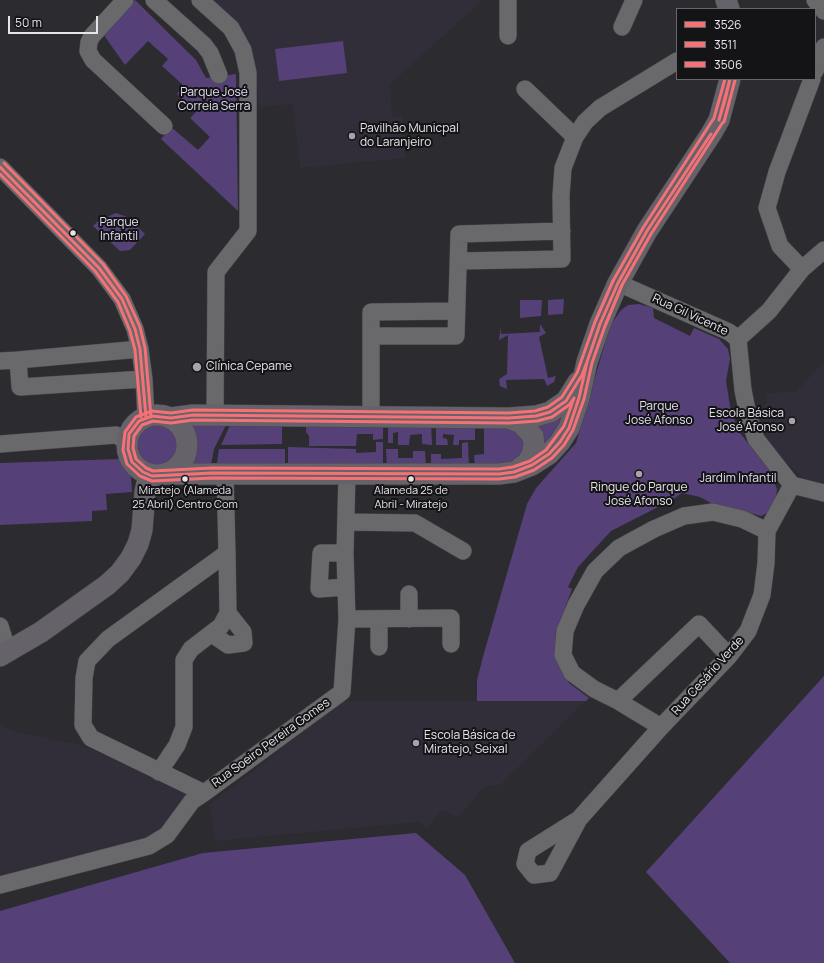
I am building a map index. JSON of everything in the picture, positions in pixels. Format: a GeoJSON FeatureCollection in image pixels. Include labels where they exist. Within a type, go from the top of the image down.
{"type":"FeatureCollection","features":[{"type":"Feature","properties":{"kind":"main road"},"geometry":{"type":"LineString","coordinates":[[582,375],[566,401],[550,412],[536,416],[509,418],[193,415],[171,418],[158,415],[146,417],[133,427],[128,442],[128,449],[132,462],[143,472],[158,474],[498,474],[514,472],[532,465],[549,454],[560,442],[569,428],[579,398],[582,375],[600,324],[618,283],[647,232],[719,120],[730,80]]}},
{"type":"Feature","properties":{"kind":"main road"},"geometry":{"type":"LineString","coordinates":[[4,654],[83,603],[107,585],[120,573],[131,558],[138,544],[142,530],[145,492],[158,474],[181,464],[188,447],[184,430],[171,418]]}},
{"type":"Feature","properties":{"kind":"main road"},"geometry":{"type":"LineString","coordinates":[[509,418],[521,423],[528,430],[533,436],[534,444],[532,455],[527,462],[514,472]]}},
{"type":"Feature","properties":{"kind":"street"},"geometry":{"type":"LineString","coordinates":[[125,0],[92,36],[88,42],[88,51],[93,60],[164,126]]}},
{"type":"Feature","properties":{"kind":"street"},"geometry":{"type":"LineString","coordinates":[[154,0],[204,45],[214,60],[219,75]]}},
{"type":"Feature","properties":{"kind":"street"},"geometry":{"type":"LineString","coordinates":[[200,0],[231,28],[243,50],[248,73],[248,231],[216,272],[216,416]]}},
{"type":"Feature","properties":{"kind":"street"},"geometry":{"type":"LineString","coordinates":[[508,0],[508,36]]}},
{"type":"Feature","properties":{"kind":"street"},"geometry":{"type":"LineString","coordinates":[[622,28],[634,0]]}},
{"type":"Feature","properties":{"kind":"street"},"geometry":{"type":"LineString","coordinates":[[816,0],[824,11]]}},
{"type":"Feature","properties":{"kind":"street"},"geometry":{"type":"LineString","coordinates":[[816,68],[824,47]]}},
{"type":"Feature","properties":{"kind":"street"},"geometry":{"type":"LineString","coordinates":[[459,261],[562,259],[561,196],[563,168],[575,137],[585,122],[600,108],[676,62]]}},
{"type":"Feature","properties":{"kind":"street"},"geometry":{"type":"LineString","coordinates":[[802,269],[780,246],[767,208],[777,172],[812,80]]}},
{"type":"Feature","properties":{"kind":"street"},"geometry":{"type":"LineString","coordinates":[[525,89],[575,137]]}},
{"type":"Feature","properties":{"kind":"street"},"geometry":{"type":"LineString","coordinates":[[0,167],[112,284],[128,310],[140,349],[144,379],[146,417]]}},
{"type":"Feature","properties":{"kind":"street"},"geometry":{"type":"LineString","coordinates":[[372,336],[456,336],[459,234],[562,231]]}},
{"type":"Feature","properties":{"kind":"street"},"geometry":{"type":"LineString","coordinates":[[738,339],[769,311],[802,269],[824,250]]}},
{"type":"Feature","properties":{"kind":"street","name":"Rua Gil Vicente"},"geometry":{"type":"LineString","coordinates":[[618,283],[729,332],[738,339],[748,415],[756,439],[792,485]]}},
{"type":"Feature","properties":{"kind":"street"},"geometry":{"type":"LineString","coordinates":[[371,417],[372,312],[456,311]]}},
{"type":"Feature","properties":{"kind":"street"},"geometry":{"type":"LineString","coordinates":[[0,361],[140,349]]}},
{"type":"Feature","properties":{"kind":"street"},"geometry":{"type":"LineString","coordinates":[[18,360],[20,387],[144,379]]}},
{"type":"Feature","properties":{"kind":"street"},"geometry":{"type":"LineString","coordinates":[[0,444],[116,435],[128,442]]}},
{"type":"Feature","properties":{"kind":"street"},"geometry":{"type":"LineString","coordinates":[[159,772],[177,745],[184,727],[184,660],[191,649],[221,626],[228,613],[228,553],[225,473]]}},
{"type":"Feature","properties":{"kind":"street","name":"Rua Soeiro Pereira Gomes"},"geometry":{"type":"LineString","coordinates":[[228,553],[108,639],[87,661],[84,678],[83,725],[91,738],[204,793],[342,692],[346,619],[345,553],[347,474]]}},
{"type":"Feature","properties":{"kind":"street"},"geometry":{"type":"LineString","coordinates":[[792,485],[824,493]]}},
{"type":"Feature","properties":{"kind":"street","name":"Rua Cesário Verde"},"geometry":{"type":"LineString","coordinates":[[580,819],[728,656],[748,631],[762,595],[766,563],[767,531],[792,485]]}},
{"type":"Feature","properties":{"kind":"street"},"geometry":{"type":"LineString","coordinates":[[662,727],[618,701],[594,689],[572,673],[563,655],[565,631],[576,605],[595,571],[619,548],[654,529],[684,516],[713,512],[742,519],[767,531]]}},
{"type":"Feature","properties":{"kind":"street"},"geometry":{"type":"LineString","coordinates":[[346,522],[415,523],[463,551]]}},
{"type":"Feature","properties":{"kind":"street"},"geometry":{"type":"LineString","coordinates":[[345,553],[320,553],[319,590],[346,587]]}},
{"type":"Feature","properties":{"kind":"street"},"geometry":{"type":"LineString","coordinates":[[409,594],[409,619]]}},
{"type":"Feature","properties":{"kind":"street"},"geometry":{"type":"LineString","coordinates":[[212,634],[228,645],[244,643],[243,632],[228,613]]}},
{"type":"Feature","properties":{"kind":"street"},"geometry":{"type":"LineString","coordinates":[[346,619],[452,618],[451,644]]}},
{"type":"Feature","properties":{"kind":"street"},"geometry":{"type":"LineString","coordinates":[[379,619],[379,647]]}},
{"type":"Feature","properties":{"kind":"street"},"geometry":{"type":"LineString","coordinates":[[618,701],[698,624],[728,656]]}},
{"type":"Feature","properties":{"kind":"street"},"geometry":{"type":"LineString","coordinates":[[0,626],[4,654]]}},
{"type":"Feature","properties":{"kind":"street"},"geometry":{"type":"LineString","coordinates":[[0,885],[149,846],[167,835],[192,801],[204,793]]}},
{"type":"Feature","properties":{"kind":"shaded area"},"geometry":{"type":"Polygon","coordinates":[[[210,0],[482,1],[390,84],[392,117],[402,116],[406,158],[300,168],[293,104],[259,107],[256,73],[251,54],[210,0]]]}},
{"type":"Feature","properties":{"kind":"shaded area","name":"Escola Básica José Afonso"},"geometry":{"type":"Polygon","coordinates":[[[824,361],[824,485],[801,477],[775,451],[763,433],[755,409],[767,403],[765,393],[796,392],[824,361]]]}},
{"type":"Feature","properties":{"kind":"shaded area","name":"Escola Básica de Miratejo, Seixal"},"geometry":{"type":"Polygon","coordinates":[[[343,701],[586,701],[500,785],[485,786],[458,817],[442,810],[427,829],[419,822],[215,841],[209,805],[343,701]]]}},
{"type":"Feature","properties":{"kind":"shaded area"},"geometry":{"type":"Polygon","coordinates":[[[0,723],[12,731],[81,745],[192,792],[177,820],[152,839],[0,881],[0,723]]]}},
{"type":"Feature","properties":{"kind":"green space","name":"Parque José Correia Serra"},"geometry":{"type":"Polygon","coordinates":[[[135,0],[196,60],[206,78],[236,74],[238,211],[161,139],[171,127],[198,150],[210,137],[190,118],[196,112],[177,94],[183,85],[162,66],[168,59],[148,41],[125,65],[103,34],[135,0]]]}},
{"type":"Feature","properties":{"kind":"green space"},"geometry":{"type":"Polygon","coordinates":[[[343,41],[347,73],[279,81],[275,49],[343,41]]]}},
{"type":"Feature","properties":{"kind":"green space","name":"Parque Infantil"},"geometry":{"type":"Polygon","coordinates":[[[116,213],[127,217],[145,234],[130,250],[120,251],[93,226],[98,221],[116,213]]]}},
{"type":"Feature","properties":{"kind":"green space"},"geometry":{"type":"Polygon","coordinates":[[[564,299],[563,314],[548,315],[548,300],[564,299]]]}},
{"type":"Feature","properties":{"kind":"green space"},"geometry":{"type":"Polygon","coordinates":[[[520,300],[542,300],[541,316],[520,318],[520,300]]]}},
{"type":"Feature","properties":{"kind":"green space","name":"Parque José Afonso"},"geometry":{"type":"Polygon","coordinates":[[[639,304],[653,308],[654,318],[690,336],[694,328],[719,339],[728,349],[730,359],[726,381],[731,412],[740,433],[770,471],[777,489],[776,499],[769,512],[761,516],[711,503],[700,497],[682,493],[670,501],[611,531],[578,567],[568,587],[572,589],[556,633],[556,659],[569,683],[589,698],[586,701],[477,701],[477,680],[527,504],[536,488],[576,443],[610,326],[621,310],[628,305],[639,304]]]}},
{"type":"Feature","properties":{"kind":"green space"},"geometry":{"type":"Polygon","coordinates":[[[540,324],[546,333],[539,337],[548,378],[556,376],[554,382],[547,386],[544,379],[506,380],[507,389],[500,386],[499,379],[507,374],[508,335],[499,340],[501,326],[501,334],[540,332],[540,324]]]}},
{"type":"Feature","properties":{"kind":"green space"},"geometry":{"type":"Polygon","coordinates":[[[572,407],[545,449],[534,417],[572,407]]]}},
{"type":"Feature","properties":{"kind":"green space"},"geometry":{"type":"Polygon","coordinates":[[[158,420],[167,422],[175,427],[180,435],[182,444],[180,453],[175,461],[167,466],[158,468],[149,466],[141,461],[136,453],[134,444],[136,435],[141,427],[149,422],[158,420]]]}},
{"type":"Feature","properties":{"kind":"green space"},"geometry":{"type":"Polygon","coordinates":[[[228,421],[214,449],[211,465],[194,465],[191,455],[193,444],[191,424],[228,421]]]}},
{"type":"Feature","properties":{"kind":"green space"},"geometry":{"type":"Polygon","coordinates":[[[306,421],[383,422],[383,439],[373,440],[373,434],[357,434],[356,446],[309,446],[309,436],[306,432],[306,421]]]}},
{"type":"Feature","properties":{"kind":"green space"},"geometry":{"type":"Polygon","coordinates":[[[282,422],[282,444],[221,445],[231,423],[282,422]]]}},
{"type":"Feature","properties":{"kind":"green space"},"geometry":{"type":"Polygon","coordinates":[[[388,422],[431,422],[432,445],[422,444],[422,434],[410,435],[409,445],[398,445],[398,432],[393,433],[393,443],[388,443],[388,422]]]}},
{"type":"Feature","properties":{"kind":"green space"},"geometry":{"type":"Polygon","coordinates":[[[436,422],[475,423],[475,440],[459,440],[459,445],[453,445],[454,435],[443,434],[443,438],[447,439],[448,445],[436,445],[436,422]]]}},
{"type":"Feature","properties":{"kind":"green space"},"geometry":{"type":"Polygon","coordinates":[[[484,423],[499,423],[527,437],[525,461],[475,468],[474,455],[484,454],[484,423]]]}},
{"type":"Feature","properties":{"kind":"green space"},"geometry":{"type":"Polygon","coordinates":[[[376,442],[383,442],[383,468],[288,466],[288,447],[356,449],[356,453],[376,452],[376,442]]]}},
{"type":"Feature","properties":{"kind":"green space"},"geometry":{"type":"Polygon","coordinates":[[[468,442],[469,468],[431,469],[431,454],[441,454],[441,459],[462,458],[462,443],[468,442]]]}},
{"type":"Feature","properties":{"kind":"green space"},"geometry":{"type":"Polygon","coordinates":[[[219,449],[285,449],[285,467],[216,468],[219,449]]]}},
{"type":"Feature","properties":{"kind":"green space"},"geometry":{"type":"Polygon","coordinates":[[[386,449],[398,449],[398,458],[413,458],[413,451],[425,451],[426,468],[387,469],[386,449]]]}},
{"type":"Feature","properties":{"kind":"green space"},"geometry":{"type":"Polygon","coordinates":[[[120,459],[131,476],[132,492],[106,494],[107,510],[92,511],[92,521],[0,525],[0,463],[120,459]]]}},
{"type":"Feature","properties":{"kind":"green space"},"geometry":{"type":"Polygon","coordinates":[[[824,676],[824,963],[730,963],[646,872],[824,676]]]}},
{"type":"Feature","properties":{"kind":"green space"},"geometry":{"type":"Polygon","coordinates":[[[416,833],[465,875],[515,963],[0,963],[0,911],[203,853],[416,833]]]}},
{"type":"Feature","properties":{"kind":"transit line","name":"3511"},"geometry":{"type":"LineString","coordinates":[[643,228],[714,118],[725,80]]}},
{"type":"Feature","properties":{"kind":"transit line","name":"3526"},"geometry":{"type":"LineString","coordinates":[[730,80],[719,120],[730,80]]}},
{"type":"Feature","properties":{"kind":"transit line","name":"3511"},"geometry":{"type":"LineString","coordinates":[[724,122],[735,80]]}},
{"type":"Feature","properties":{"kind":"transit line","name":"3511"},"geometry":{"type":"LineString","coordinates":[[651,234],[723,122]]}},
{"type":"Feature","properties":{"kind":"transit line","name":"3526"},"geometry":{"type":"LineString","coordinates":[[647,231],[711,134]]}},
{"type":"Feature","properties":{"kind":"transit line","name":"3526"},"geometry":{"type":"LineString","coordinates":[[647,231],[711,134]]}},
{"type":"Feature","properties":{"kind":"transit line","name":"3506"},"geometry":{"type":"LineString","coordinates":[[4,163],[103,264],[126,296],[140,327],[145,348],[151,417]]}},
{"type":"Feature","properties":{"kind":"transit line","name":"3526"},"geometry":{"type":"LineString","coordinates":[[0,167],[99,268],[122,299],[135,329],[140,349],[146,417]]}},
{"type":"Feature","properties":{"kind":"transit line","name":"3511"},"geometry":{"type":"LineString","coordinates":[[0,174],[95,271],[118,302],[130,331],[135,350],[141,417]]}},
{"type":"Feature","properties":{"kind":"transit line","name":"3506"},"geometry":{"type":"LineString","coordinates":[[643,228],[613,281],[595,322],[577,373],[562,397],[548,407],[535,411],[509,413],[193,410],[171,413],[152,411],[136,417],[125,432],[123,450],[127,464],[140,476],[152,481],[212,478],[499,479],[515,477],[534,470],[552,458],[564,445],[573,430],[584,399],[592,363],[605,326],[622,285],[651,234]]}},
{"type":"Feature","properties":{"kind":"transit line","name":"3526"},"geometry":{"type":"LineString","coordinates":[[618,283],[647,231]]}},
{"type":"Feature","properties":{"kind":"transit line","name":"3526"},"geometry":{"type":"LineString","coordinates":[[618,283],[647,231]]}},
{"type":"Feature","properties":{"kind":"transit line","name":"3511"},"geometry":{"type":"LineString","coordinates":[[595,322],[613,281]]}},
{"type":"Feature","properties":{"kind":"transit line","name":"3526"},"geometry":{"type":"LineString","coordinates":[[600,324],[618,283]]}},
{"type":"Feature","properties":{"kind":"transit line","name":"3511"},"geometry":{"type":"LineString","coordinates":[[605,326],[622,285]]}},
{"type":"Feature","properties":{"kind":"transit line","name":"3526"},"geometry":{"type":"LineString","coordinates":[[587,362],[600,324]]}},
{"type":"Feature","properties":{"kind":"transit line","name":"3526"},"geometry":{"type":"LineString","coordinates":[[587,362],[600,324]]}},
{"type":"Feature","properties":{"kind":"transit line","name":"3526"},"geometry":{"type":"LineString","coordinates":[[587,362],[579,398],[569,428],[560,442],[549,454],[532,465],[514,472],[499,474],[212,473],[152,476],[143,472],[132,462],[128,449],[129,434],[139,421],[152,416],[171,418],[193,415],[509,418],[536,416],[550,412],[566,401],[582,375],[587,362]]}},
{"type":"Feature","properties":{"kind":"transit line","name":"3511"},"geometry":{"type":"LineString","coordinates":[[574,398],[564,426],[546,450],[530,461],[513,467],[499,469],[212,468],[153,471],[146,468],[136,459],[133,448],[134,436],[142,425],[153,421],[171,423],[193,420],[509,423],[537,421],[552,417],[569,405],[574,398]]}},
{"type":"Feature","properties":{"kind":"place","name":"Pavilhão Municpal do Laranjeiro"},"geometry":{"type":"Point","coordinates":[352,136]}},
{"type":"Feature","properties":{"kind":"place","name":"Clínica Cepame"},"geometry":{"type":"Point","coordinates":[197,367]}},
{"type":"Feature","properties":{"kind":"place","name":"Escola Básica José Afonso"},"geometry":{"type":"Point","coordinates":[792,421]}},
{"type":"Feature","properties":{"kind":"place","name":"Ringue do Parque José Afonso"},"geometry":{"type":"Point","coordinates":[639,474]}},
{"type":"Feature","properties":{"kind":"place","name":"Miratejo (Alameda 25 Abril) Centro Com"},"geometry":{"type":"Point","coordinates":[185,479]}},
{"type":"Feature","properties":{"kind":"place","name":"Alameda 25 de Abril - Miratejo"},"geometry":{"type":"Point","coordinates":[411,479]}},
{"type":"Feature","properties":{"kind":"place","name":"Escola Básica de Miratejo, Seixal"},"geometry":{"type":"Point","coordinates":[416,743]}},
{"type":"Feature","properties":{"kind":"park label","name":"Jardim Infantil"},"geometry":{"type":"Point","coordinates":[738,479]}}]}
